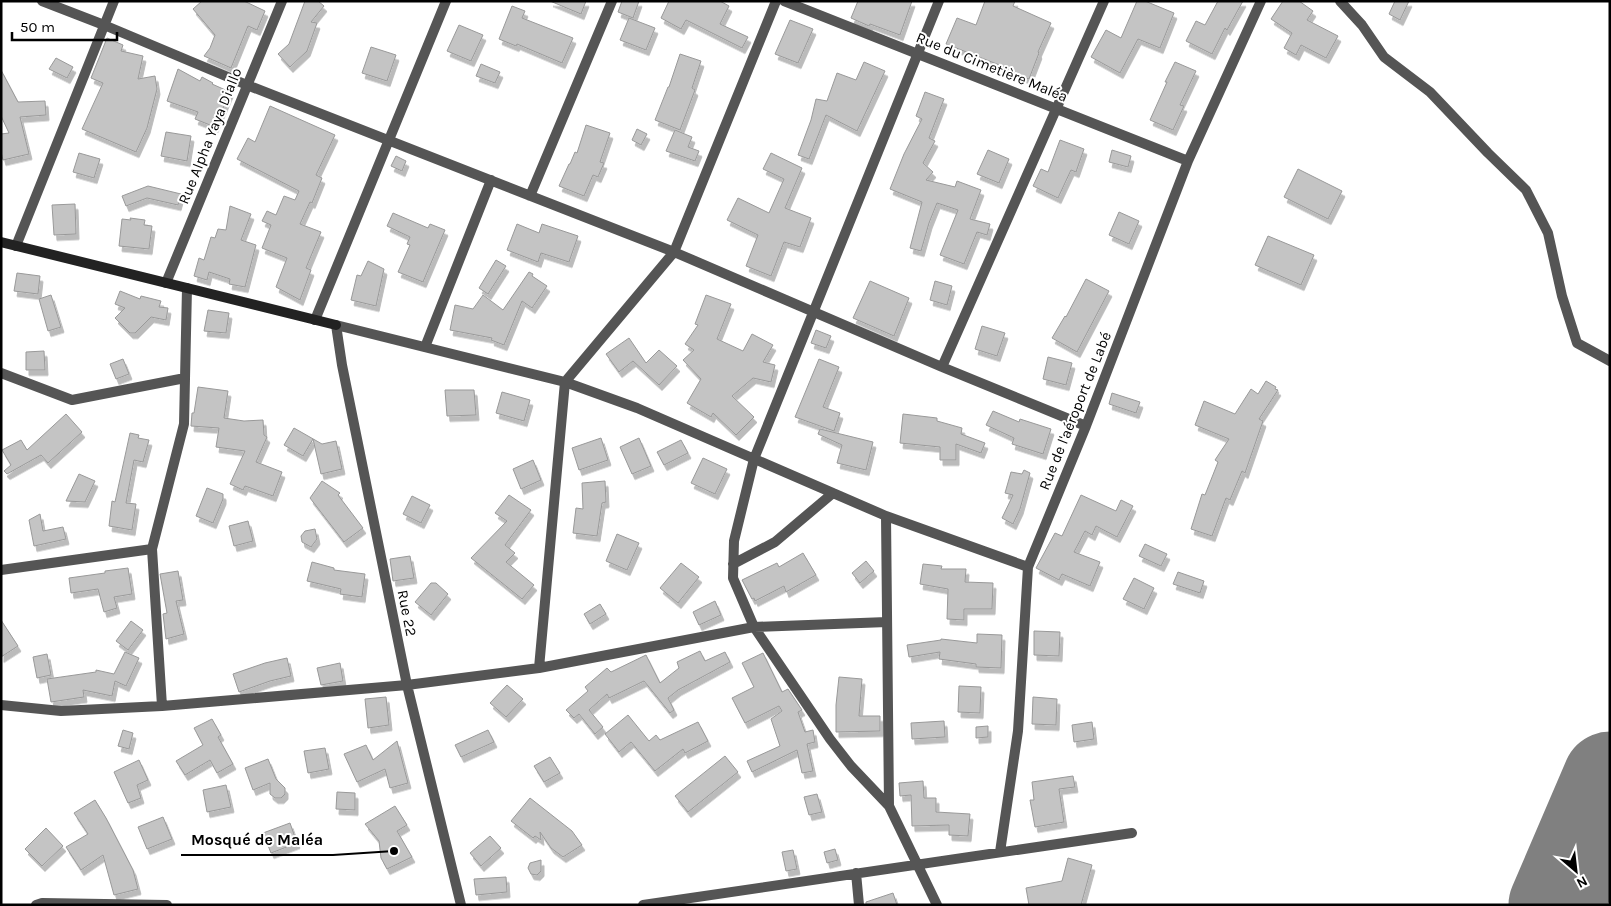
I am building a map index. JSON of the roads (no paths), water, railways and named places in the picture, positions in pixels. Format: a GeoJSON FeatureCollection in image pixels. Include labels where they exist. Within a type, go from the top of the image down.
{"type":"FeatureCollection","features":[{"type":"Feature","properties":{"kind":"street"},"geometry":{"type":"LineString","coordinates":[[42,1],[674,252],[942,368],[1086,426]]}},
{"type":"Feature","properties":{"kind":"street"},"geometry":{"type":"LineString","coordinates":[[16,246],[114,1]]}},
{"type":"Feature","properties":{"kind":"street","name":"Rue Alpha Yaya Diallo"},"geometry":{"type":"LineString","coordinates":[[166,283],[282,1]]}},
{"type":"Feature","properties":{"kind":"street"},"geometry":{"type":"LineString","coordinates":[[315,320],[446,1]]}},
{"type":"Feature","properties":{"kind":"street"},"geometry":{"type":"LineString","coordinates":[[530,196],[612,1]]}},
{"type":"Feature","properties":{"kind":"street"},"geometry":{"type":"LineString","coordinates":[[539,668],[565,382],[674,252],[776,1]]}},
{"type":"Feature","properties":{"kind":"street","name":"Rue du Cimetière Maléa"},"geometry":{"type":"LineString","coordinates":[[784,1],[1188,162]]}},
{"type":"Feature","properties":{"kind":"street"},"geometry":{"type":"LineString","coordinates":[[938,905],[889,806],[851,766],[830,739],[754,626],[733,578],[734,541],[754,459],[939,1]]}},
{"type":"Feature","properties":{"kind":"street"},"geometry":{"type":"LineString","coordinates":[[942,368],[1104,1]]}},
{"type":"Feature","properties":{"kind":"street","name":"Rue de l'aéroport de Labé"},"geometry":{"type":"LineString","coordinates":[[1000,852],[1018,731],[1028,567],[1086,426],[1188,162],[1261,1]]}},
{"type":"Feature","properties":{"kind":"street"},"geometry":{"type":"LineString","coordinates":[[1340,1],[1362,25],[1384,57],[1430,92],[1488,154],[1526,190],[1548,233],[1562,296],[1577,343],[1610,362]]}},
{"type":"Feature","properties":{"kind":"street"},"geometry":{"type":"LineString","coordinates":[[425,348],[490,180]]}},
{"type":"Feature","properties":{"kind":"street"},"geometry":{"type":"LineString","coordinates":[[1,242],[565,382],[637,408],[886,516],[1028,567]]}},
{"type":"Feature","properties":{"kind":"street"},"geometry":{"type":"LineString","coordinates":[[162,706],[152,549],[184,424],[187,288]]}},
{"type":"Feature","properties":{"kind":"street","name":"Rue 22"},"geometry":{"type":"LineString","coordinates":[[336,325],[342,365],[407,685],[461,905]]}},
{"type":"Feature","properties":{"kind":"street"},"geometry":{"type":"LineString","coordinates":[[1,372],[72,400],[185,378]]}},
{"type":"Feature","properties":{"kind":"street"},"geometry":{"type":"LineString","coordinates":[[734,564],[775,542],[833,493]]}},
{"type":"Feature","properties":{"kind":"street"},"geometry":{"type":"LineString","coordinates":[[886,516],[889,806]]}},
{"type":"Feature","properties":{"kind":"street"},"geometry":{"type":"LineString","coordinates":[[1,570],[152,549]]}},
{"type":"Feature","properties":{"kind":"street"},"geometry":{"type":"LineString","coordinates":[[1,705],[61,711],[162,706],[407,685],[539,668],[754,626],[887,622]]}},
{"type":"Feature","properties":{"kind":"street"},"geometry":{"type":"LineString","coordinates":[[642,905],[1132,833]]}},
{"type":"Feature","properties":{"kind":"street"},"geometry":{"type":"LineString","coordinates":[[856,874],[859,905]]}},
{"type":"Feature","properties":{"kind":"street"},"geometry":{"type":"LineString","coordinates":[[36,905],[42,903],[168,905]]}},
{"type":"Feature","properties":{"kind":"place","name":"Mosqué de Maléa"},"geometry":{"type":"Point","coordinates":[394,851]}}]}
